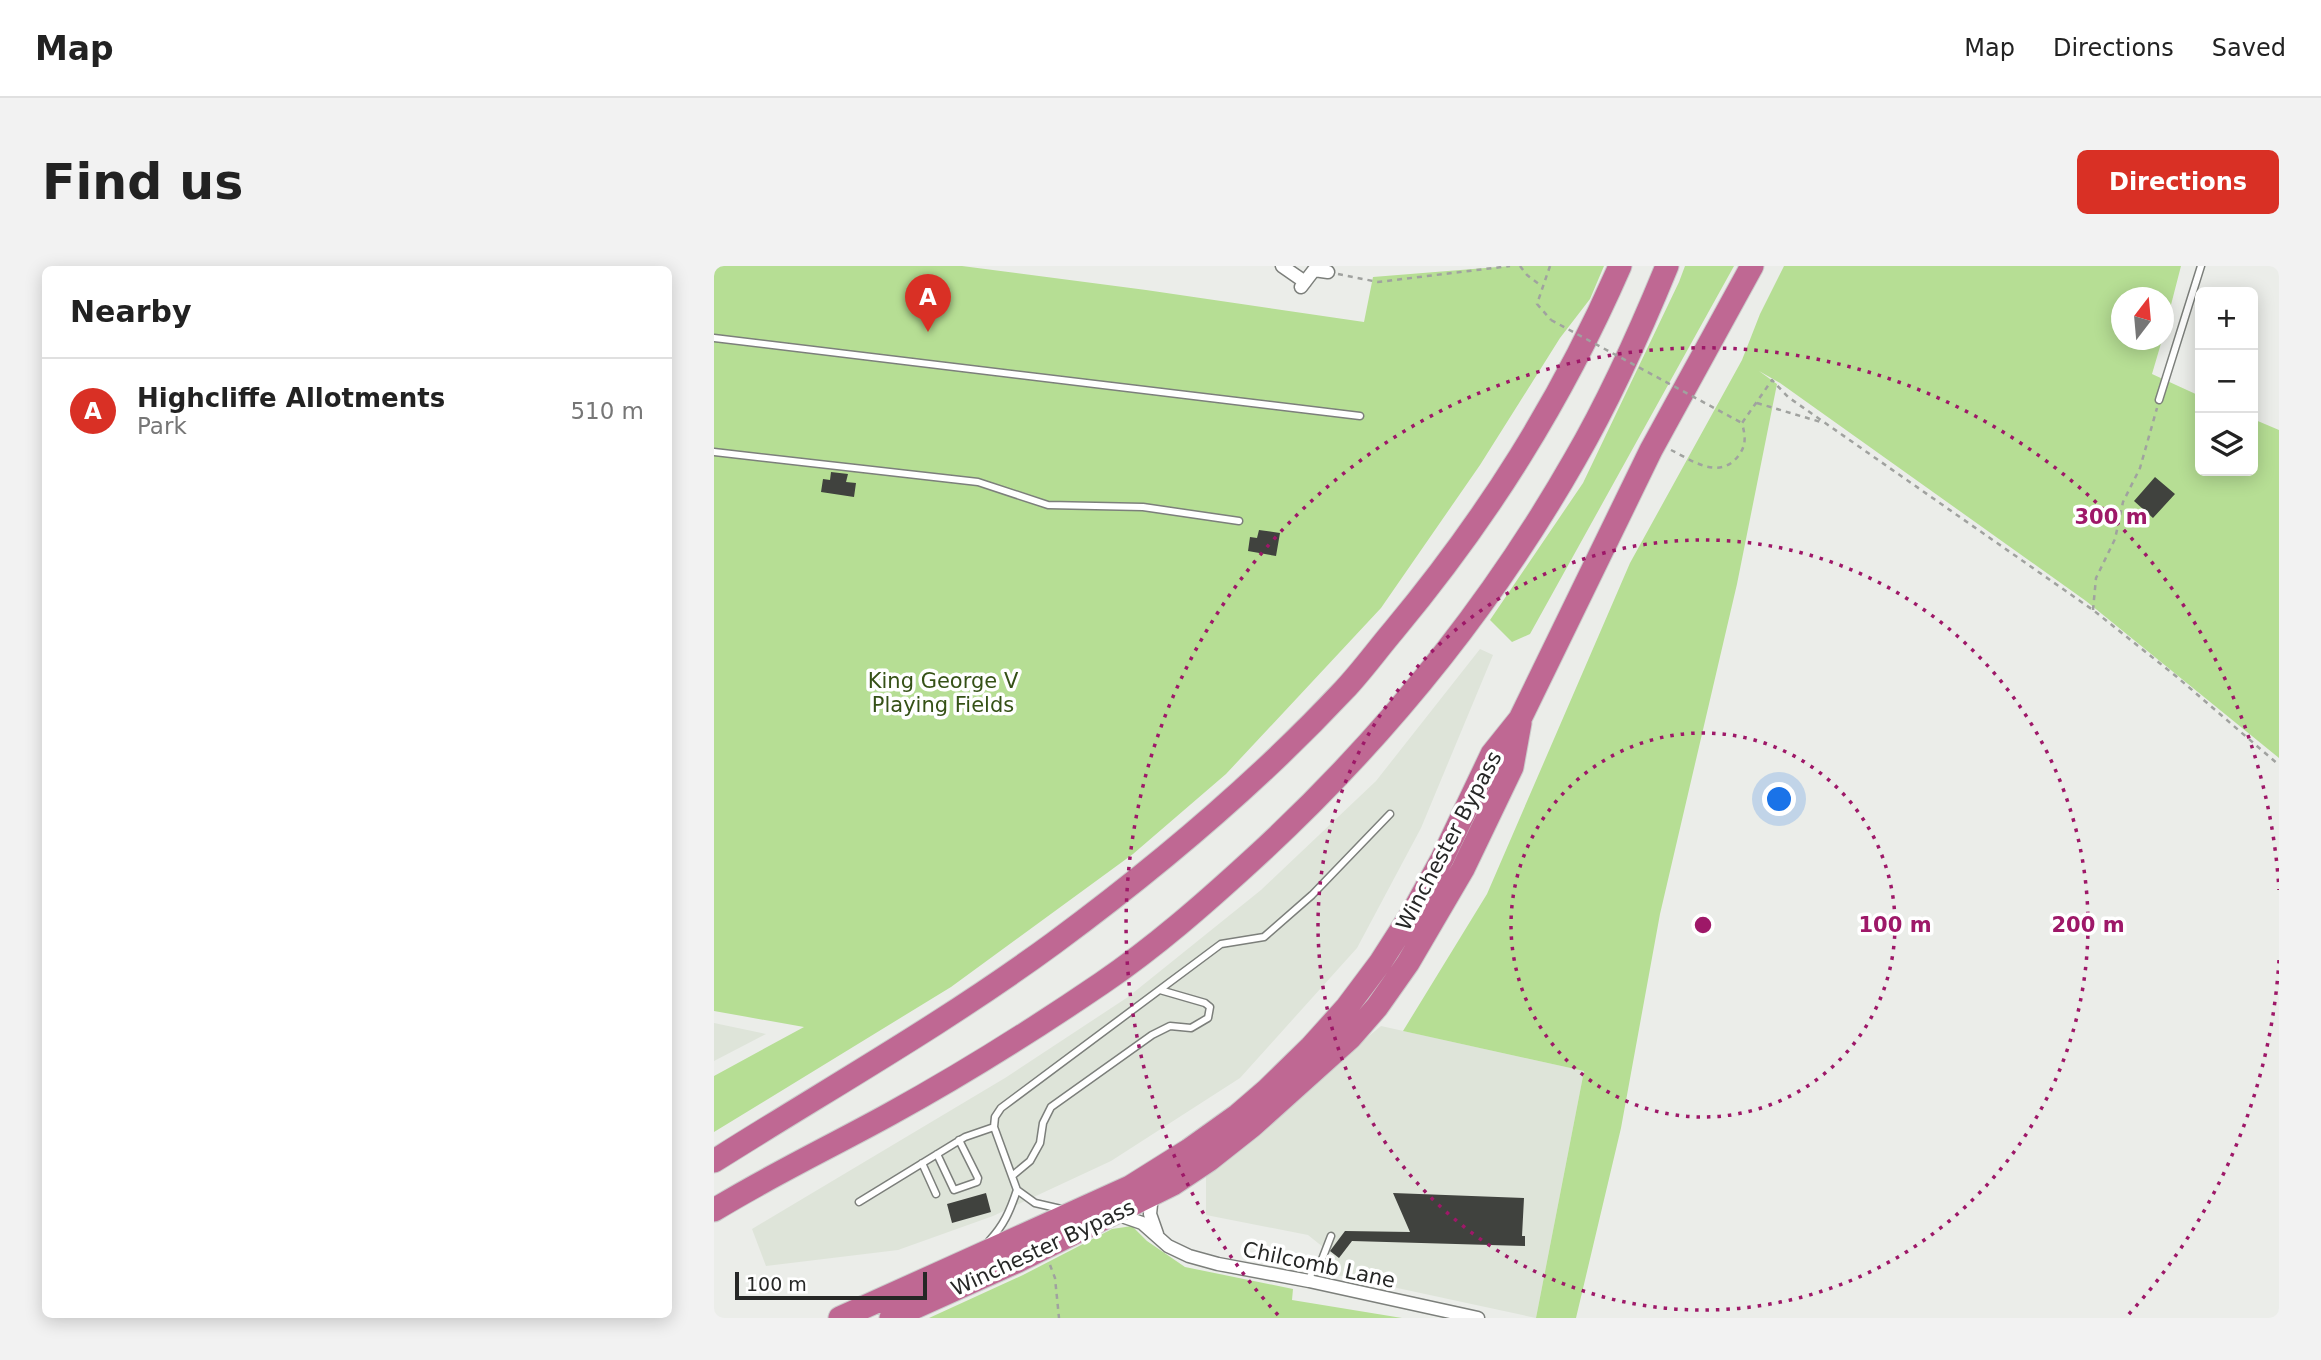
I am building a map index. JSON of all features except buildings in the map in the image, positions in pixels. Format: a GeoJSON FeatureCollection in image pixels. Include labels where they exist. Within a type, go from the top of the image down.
{"type":"FeatureCollection","features":[{"type":"Feature","properties":{"kind":"highway"},"geometry":{"type":"LineString","coordinates":[[714,1161],[953,1013],[1054,943],[1202,827],[1276,758],[1345,689],[1420,598],[1480,518],[1536,433],[1596,321],[1620,266]]}},
{"type":"Feature","properties":{"kind":"highway"},"geometry":{"type":"LineString","coordinates":[[714,1210],[893,1113],[1048,1019],[1105,981],[1163,937],[1276,838],[1374,738],[1437,663],[1526,539],[1575,459],[1635,342],[1667,266]]}},
{"type":"Feature","properties":{"kind":"highway"},"geometry":{"type":"LineString","coordinates":[[1520,719],[1651,450],[1752,266]]}},
{"type":"Feature","properties":{"kind":"highway","name":"Winchester Bypass"},"geometry":{"type":"LineString","coordinates":[[891,1318],[1042,1250],[1152,1195],[1209,1160],[1252,1126],[1342,1046],[1377,1007],[1408,963],[1463,869],[1512,767],[1520,719]]}},
{"type":"Feature","properties":{"kind":"highway","name":"Winchester Bypass"},"geometry":{"type":"LineString","coordinates":[[840,1318],[1130,1187],[1238,1115],[1311,1047],[1347,1007],[1380,963],[1443,859],[1492,754],[1520,719]]}},
{"type":"Feature","properties":{"kind":"street"},"geometry":{"type":"LineString","coordinates":[[1282,266],[1303,284],[1314,270],[1328,271]]}},
{"type":"Feature","properties":{"kind":"street"},"geometry":{"type":"LineString","coordinates":[[1152,1195],[1150,1214],[1158,1238]]}},
{"type":"Feature","properties":{"kind":"street","name":"Chilcomb Lane"},"geometry":{"type":"LineString","coordinates":[[1116,1214],[1142,1223],[1168,1246],[1189,1256],[1478,1318]]}},
{"type":"Feature","properties":{"kind":"lane"},"geometry":{"type":"LineString","coordinates":[[2159,400],[2201,266]]}},
{"type":"Feature","properties":{"kind":"lane"},"geometry":{"type":"LineString","coordinates":[[714,338],[1360,415]]}},
{"type":"Feature","properties":{"kind":"lane"},"geometry":{"type":"LineString","coordinates":[[714,452],[978,482],[1048,505],[1143,507],[1239,521]]}},
{"type":"Feature","properties":{"kind":"lane"},"geometry":{"type":"LineString","coordinates":[[1077,1211],[1054,1209],[1035,1203],[1017,1190],[994,1127],[995,1117],[1001,1108],[1221,944],[1264,937],[1312,895],[1390,814]]}},
{"type":"Feature","properties":{"kind":"lane"},"geometry":{"type":"LineString","coordinates":[[1012,1176],[1030,1161],[1040,1143],[1043,1123],[1051,1107],[1152,1035],[1170,1026],[1191,1028],[1208,1018],[1210,1006],[1160,989]]}},
{"type":"Feature","properties":{"kind":"lane"},"geometry":{"type":"LineString","coordinates":[[859,1202],[960,1140],[994,1127]]}},
{"type":"Feature","properties":{"kind":"lane"},"geometry":{"type":"LineString","coordinates":[[937,1154],[954,1190],[977,1182],[978,1178],[960,1140]]}},
{"type":"Feature","properties":{"kind":"lane"},"geometry":{"type":"LineString","coordinates":[[922,1163],[936,1194]]}},
{"type":"Feature","properties":{"kind":"lane"},"geometry":{"type":"LineString","coordinates":[[974,1258],[1002,1227],[1017,1190]]}},
{"type":"Feature","properties":{"kind":"lane"},"geometry":{"type":"LineString","coordinates":[[1309,1281],[1312,1271],[1321,1262],[1331,1236]]}},
{"type":"Feature","properties":{"kind":"path"},"geometry":{"type":"LineString","coordinates":[[1328,271],[1378,282],[1510,266]]}},
{"type":"Feature","properties":{"kind":"path"},"geometry":{"type":"LineString","coordinates":[[1520,266],[1543,287]]}},
{"type":"Feature","properties":{"kind":"path"},"geometry":{"type":"LineString","coordinates":[[1550,266],[1537,304],[1551,320],[1742,423],[1746,438],[1738,457],[1727,467],[1717,469],[1702,465],[1665,446]]}},
{"type":"Feature","properties":{"kind":"path"},"geometry":{"type":"LineString","coordinates":[[1742,423],[1772,380],[1788,397],[2093,610],[2177,677],[2279,765]]}},
{"type":"Feature","properties":{"kind":"path"},"geometry":{"type":"LineString","coordinates":[[2093,610],[2096,578],[2115,539],[2123,502],[2140,468],[2159,400]]}},
{"type":"Feature","properties":{"kind":"path"},"geometry":{"type":"LineString","coordinates":[[1757,402],[1829,424]]}},
{"type":"Feature","properties":{"kind":"path"},"geometry":{"type":"LineString","coordinates":[[1042,1250],[1055,1278],[1059,1318]]}},
{"type":"Feature","properties":{"kind":"shaded area"},"geometry":{"type":"Polygon","coordinates":[[[1480,649],[1493,655],[1421,828],[1357,948],[1240,1078],[1111,1161],[993,1216],[898,1250],[766,1266],[752,1229],[1005,1078],[1128,997],[1261,890],[1376,781],[1480,649]]]}},
{"type":"Feature","properties":{"kind":"shaded area"},"geometry":{"type":"Polygon","coordinates":[[[714,1023],[766,1034],[714,1061],[714,1023]]]}},
{"type":"Feature","properties":{"kind":"shaded area"},"geometry":{"type":"Polygon","coordinates":[[[1381,1026],[1584,1071],[1536,1318],[1337,1275],[1333,1255],[1308,1235],[1206,1215],[1206,1171],[1381,1026]]]}},
{"type":"Feature","properties":{"kind":"green space","name":"King George V Playing Fields"},"geometry":{"type":"Polygon","coordinates":[[[714,266],[962,266],[1364,322],[1373,277],[1510,266],[1604,266],[1590,299],[1560,338],[1480,465],[1381,608],[1226,774],[1133,854],[951,987],[714,1132],[714,1076],[804,1027],[714,1011],[714,266]]]}},
{"type":"Feature","properties":{"kind":"green space"},"geometry":{"type":"Polygon","coordinates":[[[1685,266],[1734,266],[1530,634],[1512,642],[1490,620],[1583,483],[1685,266]]]}},
{"type":"Feature","properties":{"kind":"green space"},"geometry":{"type":"Polygon","coordinates":[[[1784,266],[2181,266],[2174,293],[2174,287],[2111,287],[2111,350],[2159,350],[2152,374],[2195,394],[2195,476],[2258,476],[2258,421],[2279,430],[2279,758],[2086,601],[1780,383],[1759,371],[1777,384],[1737,584],[1660,914],[1621,1128],[1576,1318],[1536,1318],[1584,1071],[1403,1031],[1487,894],[1630,563],[1742,360],[1760,314],[1784,266]]]}},
{"type":"Feature","properties":{"kind":"green space"},"geometry":{"type":"Polygon","coordinates":[[[1132,1226],[1147,1241],[1185,1267],[1293,1289],[1292,1300],[1402,1318],[929,1318],[1023,1275],[1112,1229],[1132,1226]]]}},
{"type":"Feature","properties":{"kind":"place","name":"Highcliffe Allotments"},"geometry":{"type":"Point","coordinates":[928,332]}}]}
